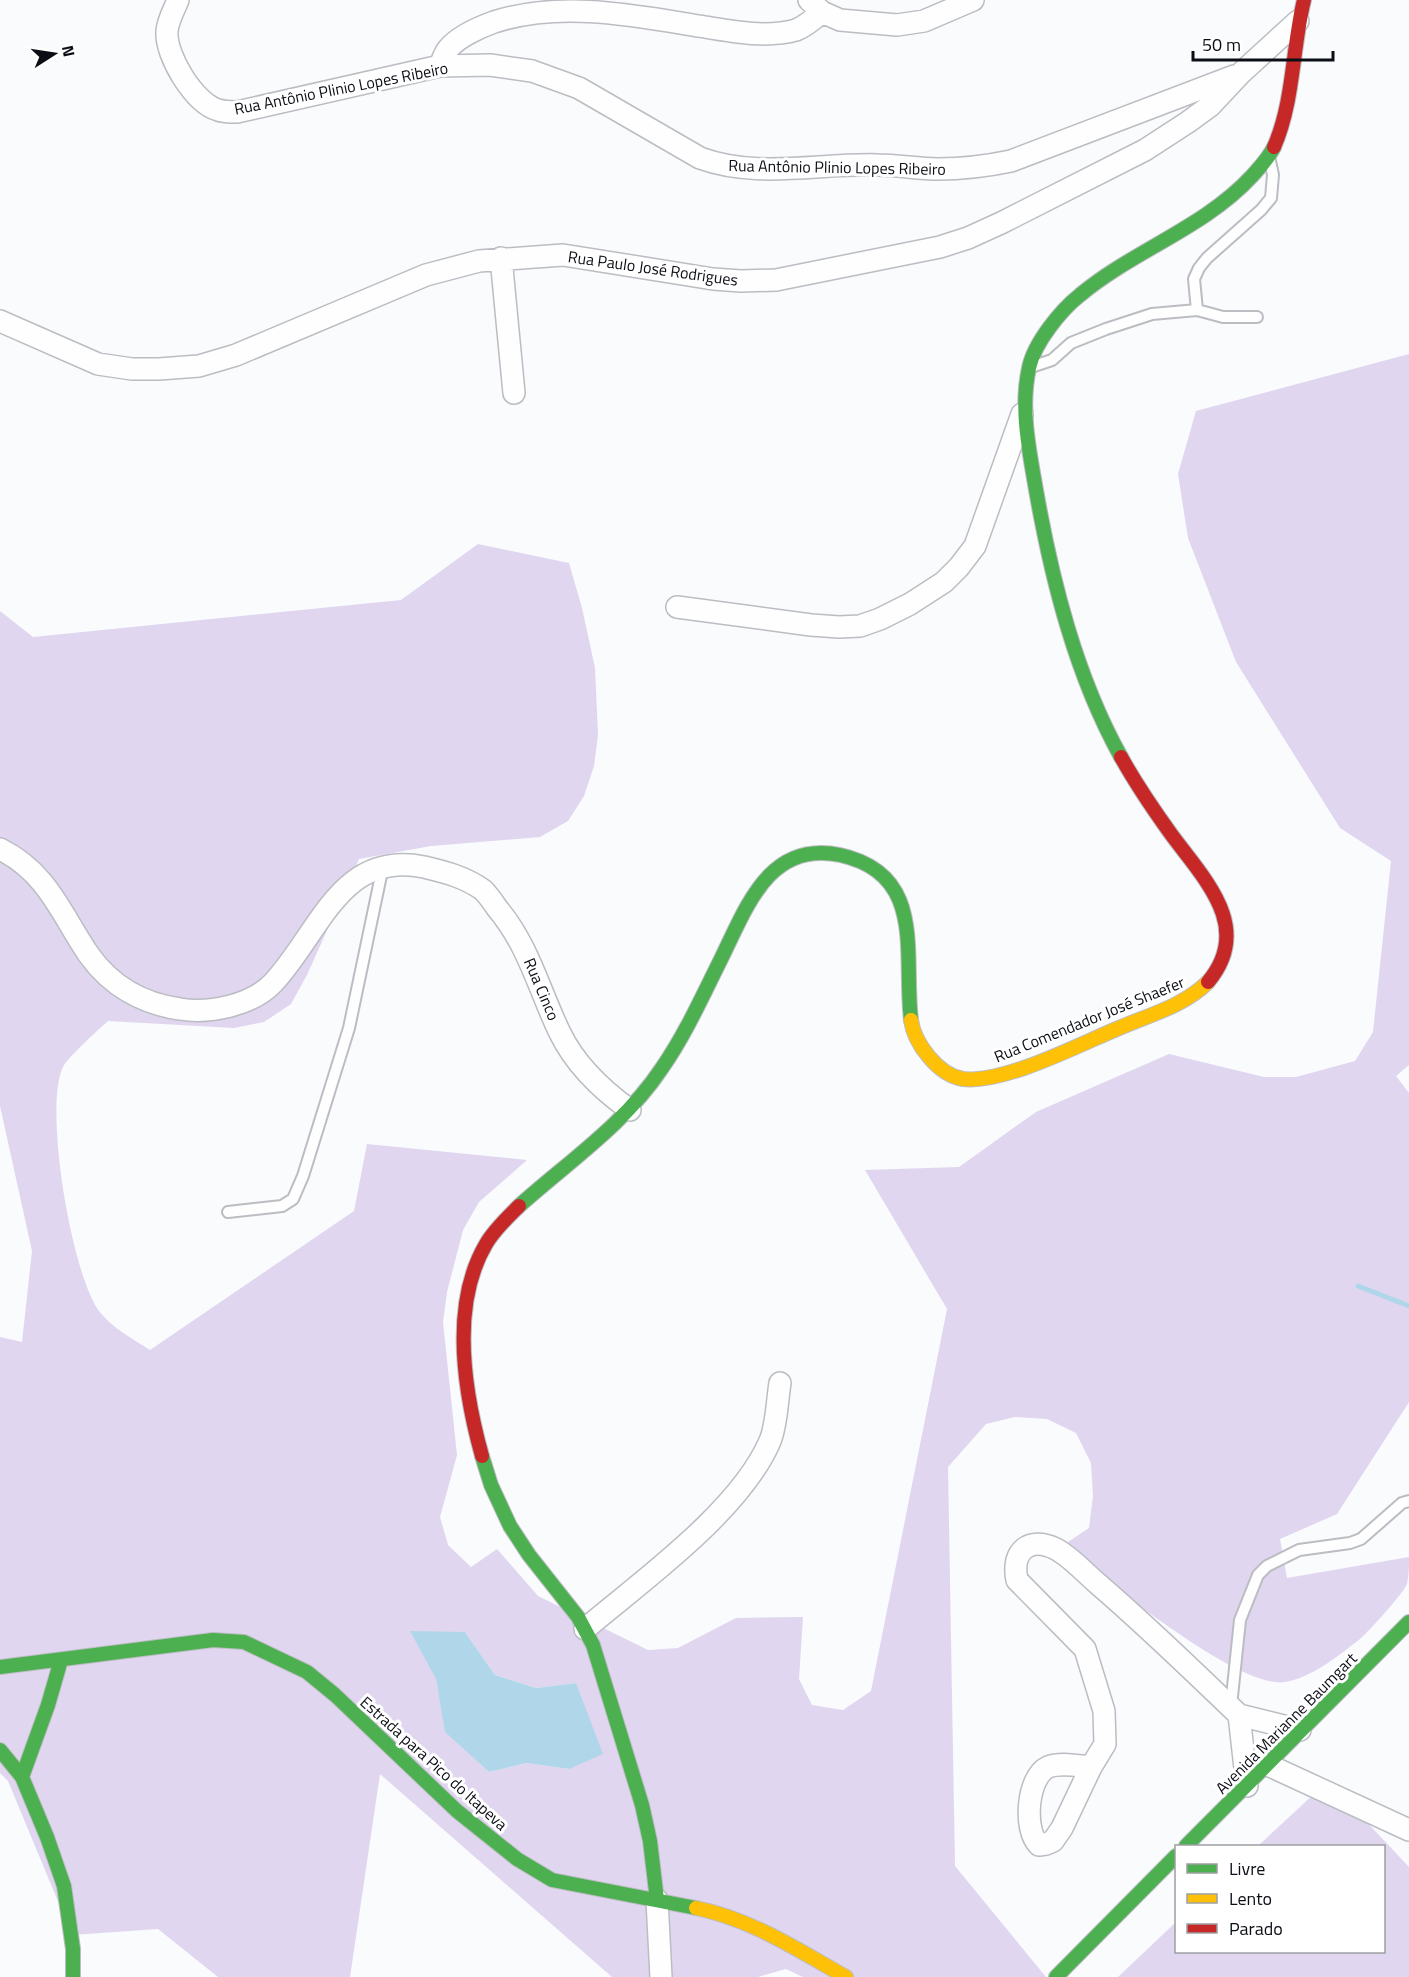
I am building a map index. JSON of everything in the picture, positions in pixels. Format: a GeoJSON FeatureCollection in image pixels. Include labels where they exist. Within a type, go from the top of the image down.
{"type":"FeatureCollection","features":[{"type":"Feature","properties":{"kind":"street","name":"Rua Antônio Plinio Lopes Ribeiro"},"geometry":{"type":"LineString","coordinates":[[178,0],[171,14],[167,32],[171,57],[199,97],[216,110],[237,112],[440,66],[490,65],[532,71],[579,88],[700,158],[720,165],[758,169],[877,165],[938,169],[980,167],[1011,161],[1240,74]]}},
{"type":"Feature","properties":{"kind":"street"},"geometry":{"type":"LineString","coordinates":[[440,66],[448,49],[477,28],[509,16],[556,9],[582,9],[760,33],[794,30],[805,26],[816,6],[840,20],[897,25],[924,21],[973,0]]}},
{"type":"Feature","properties":{"kind":"street","name":"Rua Comendador José Shaefer"},"geometry":{"type":"LineString","coordinates":[[657,1900],[649,1838],[630,1763],[599,1663],[585,1629],[523,1546],[504,1514],[481,1461],[470,1408],[463,1332],[472,1276],[488,1239],[521,1204],[630,1110],[667,1061],[758,886],[786,862],[810,852],[854,858],[881,870],[897,890],[904,908],[908,940],[908,1016],[914,1037],[926,1059],[958,1078],[978,1079],[994,1076],[1050,1057],[1185,1001],[1198,993],[1216,973],[1226,954],[1228,938],[1219,900],[1130,773],[1103,724],[1085,680],[1059,595],[1039,514],[1024,411],[1028,368],[1035,350],[1062,312],[1092,284],[1121,265],[1197,223],[1239,191],[1269,157],[1278,138],[1288,101],[1298,21],[1304,0]]}},
{"type":"Feature","properties":{"kind":"street","name":"Rua Paulo José Rodrigues"},"geometry":{"type":"LineString","coordinates":[[0,321],[98,364],[132,369],[199,366],[236,355],[426,275],[479,261],[563,255],[713,279],[776,280],[940,247],[1001,223],[1145,150],[1210,106],[1240,74],[1298,21]]}},
{"type":"Feature","properties":{"kind":"street"},"geometry":{"type":"LineString","coordinates":[[501,258],[514,393]]}},
{"type":"Feature","properties":{"kind":"street"},"geometry":{"type":"LineString","coordinates":[[677,607],[811,626],[839,627],[861,626],[910,604],[944,582],[975,546],[1024,411]]}},
{"type":"Feature","properties":{"kind":"street"},"geometry":{"type":"LineString","coordinates":[[0,849],[12,855],[43,882],[90,956],[119,986],[151,1003],[183,1010],[211,1010],[233,1005],[255,996],[272,984],[330,905],[361,875],[384,866]]}},
{"type":"Feature","properties":{"kind":"street","name":"Rua Cinco"},"geometry":{"type":"LineString","coordinates":[[384,866],[399,864],[452,873],[484,891],[522,943],[560,1033],[571,1050],[588,1073],[630,1110]]}},
{"type":"Feature","properties":{"kind":"street"},"geometry":{"type":"LineString","coordinates":[[585,1629],[676,1553],[723,1508],[755,1468],[771,1439],[780,1383]]}},
{"type":"Feature","properties":{"kind":"street"},"geometry":{"type":"LineString","coordinates":[[1091,1767],[1105,1744],[1104,1711],[1085,1649],[1017,1580],[1014,1569],[1017,1557],[1032,1544],[1043,1544],[1058,1550],[1118,1601],[1235,1711],[1300,1730]]}},
{"type":"Feature","properties":{"kind":"street","name":"Avenida Marianne Baumgart"},"geometry":{"type":"LineString","coordinates":[[1187,1845],[1408,1625]]}},
{"type":"Feature","properties":{"kind":"street","name":"Estrada para Pico do Itapeva"},"geometry":{"type":"LineString","coordinates":[[0,1667],[213,1640],[244,1642],[307,1672],[335,1695],[457,1810],[517,1859],[552,1880],[699,1908],[734,1917],[768,1933],[846,1977]]}},
{"type":"Feature","properties":{"kind":"street"},"geometry":{"type":"LineString","coordinates":[[22,1777],[48,1705],[61,1660]]}},
{"type":"Feature","properties":{"kind":"street"},"geometry":{"type":"LineString","coordinates":[[1235,1711],[1247,1786]]}},
{"type":"Feature","properties":{"kind":"street"},"geometry":{"type":"LineString","coordinates":[[0,1750],[22,1777],[64,1886],[73,1949],[73,1977]]}},
{"type":"Feature","properties":{"kind":"street"},"geometry":{"type":"LineString","coordinates":[[1268,1765],[1409,1830]]}},
{"type":"Feature","properties":{"kind":"street"},"geometry":{"type":"LineString","coordinates":[[1056,1977],[1175,1857]]}},
{"type":"Feature","properties":{"kind":"street"},"geometry":{"type":"LineString","coordinates":[[657,1900],[661,1977]]}},
{"type":"Feature","properties":{"kind":"lane"},"geometry":{"type":"LineString","coordinates":[[1197,310],[1194,279],[1199,268],[1207,258],[1261,210],[1270,198],[1273,175],[1269,157]]}},
{"type":"Feature","properties":{"kind":"lane"},"geometry":{"type":"LineString","coordinates":[[1028,368],[1046,363],[1071,343],[1152,314],[1197,310],[1223,317],[1257,317]]}},
{"type":"Feature","properties":{"kind":"lane"},"geometry":{"type":"LineString","coordinates":[[228,1212],[282,1206],[293,1198],[303,1176],[349,1028],[384,866]]}},
{"type":"Feature","properties":{"kind":"lane"},"geometry":{"type":"LineString","coordinates":[[1235,1711],[1240,1620],[1258,1575],[1267,1566],[1299,1550],[1350,1543],[1361,1539],[1402,1503],[1409,1501]]}},
{"type":"Feature","properties":{"kind":"shaded area"},"geometry":{"type":"Polygon","coordinates":[[[1409,354],[1409,1065],[1396,1076],[1409,1093],[1409,1402],[1337,1514],[1280,1539],[1287,1578],[1409,1557],[1407,1584],[1399,1596],[1360,1639],[1325,1665],[1305,1676],[1285,1682],[1264,1680],[1236,1668],[1171,1628],[1062,1546],[1089,1528],[1093,1496],[1091,1463],[1076,1433],[1047,1419],[1015,1417],[986,1424],[948,1467],[955,1866],[1046,1977],[803,1977],[786,1969],[758,1977],[612,1977],[380,1774],[350,1977],[218,1977],[158,1929],[72,1935],[8,1781],[0,1773],[0,1337],[22,1342],[32,1251],[0,1106],[0,611],[33,637],[401,600],[478,544],[569,563],[582,608],[595,668],[598,735],[594,766],[584,796],[568,821],[540,837],[431,846],[359,859],[307,975],[291,1004],[264,1022],[234,1028],[108,1021],[66,1063],[58,1087],[56,1117],[58,1152],[70,1229],[89,1292],[99,1311],[116,1328],[150,1350],[354,1211],[367,1144],[527,1160],[479,1202],[463,1230],[447,1292],[443,1322],[457,1455],[440,1517],[448,1545],[471,1567],[497,1549],[538,1596],[648,1650],[678,1648],[736,1618],[803,1617],[799,1679],[812,1705],[843,1710],[871,1691],[947,1309],[865,1170],[959,1167],[1036,1112],[1169,1054],[1264,1077],[1296,1077],[1355,1061],[1373,1032],[1391,861],[1340,828],[1236,662],[1188,538],[1178,474],[1196,411],[1409,354]],[[465,1632],[436,1679],[446,1732],[489,1772],[526,1763],[569,1769],[576,1683],[536,1688],[495,1675],[465,1632]]]}},
{"type":"Feature","properties":{"kind":"shaded area"},"geometry":{"type":"Polygon","coordinates":[[[1328,1781],[1409,1867],[1409,1977],[1118,1977],[1175,1923],[1175,1953],[1385,1953],[1385,1845],[1259,1845],[1328,1781]]]}},
{"type":"Feature","properties":{"kind":"water"},"geometry":{"type":"Polygon","coordinates":[[[410,1631],[465,1632],[495,1675],[536,1688],[576,1683],[603,1754],[569,1769],[526,1763],[489,1772],[445,1732],[436,1679],[410,1631]]]}},
{"type":"Feature","properties":{"kind":"waterway"},"geometry":{"type":"LineString","coordinates":[[1358,1286],[1409,1306]]}},
{"type":"Feature","properties":{"kind":"traffic: fast"},"geometry":{"type":"LineString","coordinates":[[1121,757],[1091,694],[1058,593],[1036,490],[1026,429],[1025,399],[1029,368],[1042,338],[1073,301],[1101,279],[1191,225],[1233,194],[1267,159],[1274,147]]}},
{"type":"Feature","properties":{"kind":"traffic: fast"},"geometry":{"type":"LineString","coordinates":[[519,1206],[595,1142],[647,1088],[686,1029],[750,901],[777,868],[795,858],[815,853],[840,855],[868,865],[887,880],[899,898],[905,920],[911,1020]]}},
{"type":"Feature","properties":{"kind":"traffic: fast"},"geometry":{"type":"LineString","coordinates":[[482,1456],[491,1485],[510,1526],[529,1555],[578,1617],[593,1645],[642,1805],[650,1841],[657,1900]]}},
{"type":"Feature","properties":{"kind":"traffic: fast"},"geometry":{"type":"LineString","coordinates":[[1187,1845],[1409,1622]]}},
{"type":"Feature","properties":{"kind":"traffic: fast"},"geometry":{"type":"LineString","coordinates":[[0,1667],[213,1640],[244,1642],[307,1672],[335,1695],[457,1811],[517,1859],[552,1880],[696,1908]]}},
{"type":"Feature","properties":{"kind":"traffic: fast"},"geometry":{"type":"LineString","coordinates":[[22,1777],[48,1705],[61,1660]]}},
{"type":"Feature","properties":{"kind":"traffic: fast"},"geometry":{"type":"LineString","coordinates":[[0,1750],[22,1777],[64,1886],[73,1949],[73,1977]]}},
{"type":"Feature","properties":{"kind":"traffic: fast"},"geometry":{"type":"LineString","coordinates":[[1056,1977],[1175,1857]]}},
{"type":"Feature","properties":{"kind":"traffic: slow"},"geometry":{"type":"LineString","coordinates":[[911,1020],[922,1048],[936,1065],[963,1079],[980,1079],[1042,1061],[1166,1009],[1199,990],[1208,982]]}},
{"type":"Feature","properties":{"kind":"traffic: slow"},"geometry":{"type":"LineString","coordinates":[[696,1908],[755,1928],[846,1977]]}},
{"type":"Feature","properties":{"kind":"traffic: jam"},"geometry":{"type":"LineString","coordinates":[[1274,147],[1281,129],[1289,93],[1304,0]]}},
{"type":"Feature","properties":{"kind":"traffic: jam"},"geometry":{"type":"LineString","coordinates":[[1121,757],[1151,806],[1197,868],[1219,904],[1225,923],[1226,942],[1221,962],[1208,982]]}},
{"type":"Feature","properties":{"kind":"traffic: jam"},"geometry":{"type":"LineString","coordinates":[[482,1456],[466,1376],[464,1321],[475,1268],[486,1244],[519,1206]]}}]}
